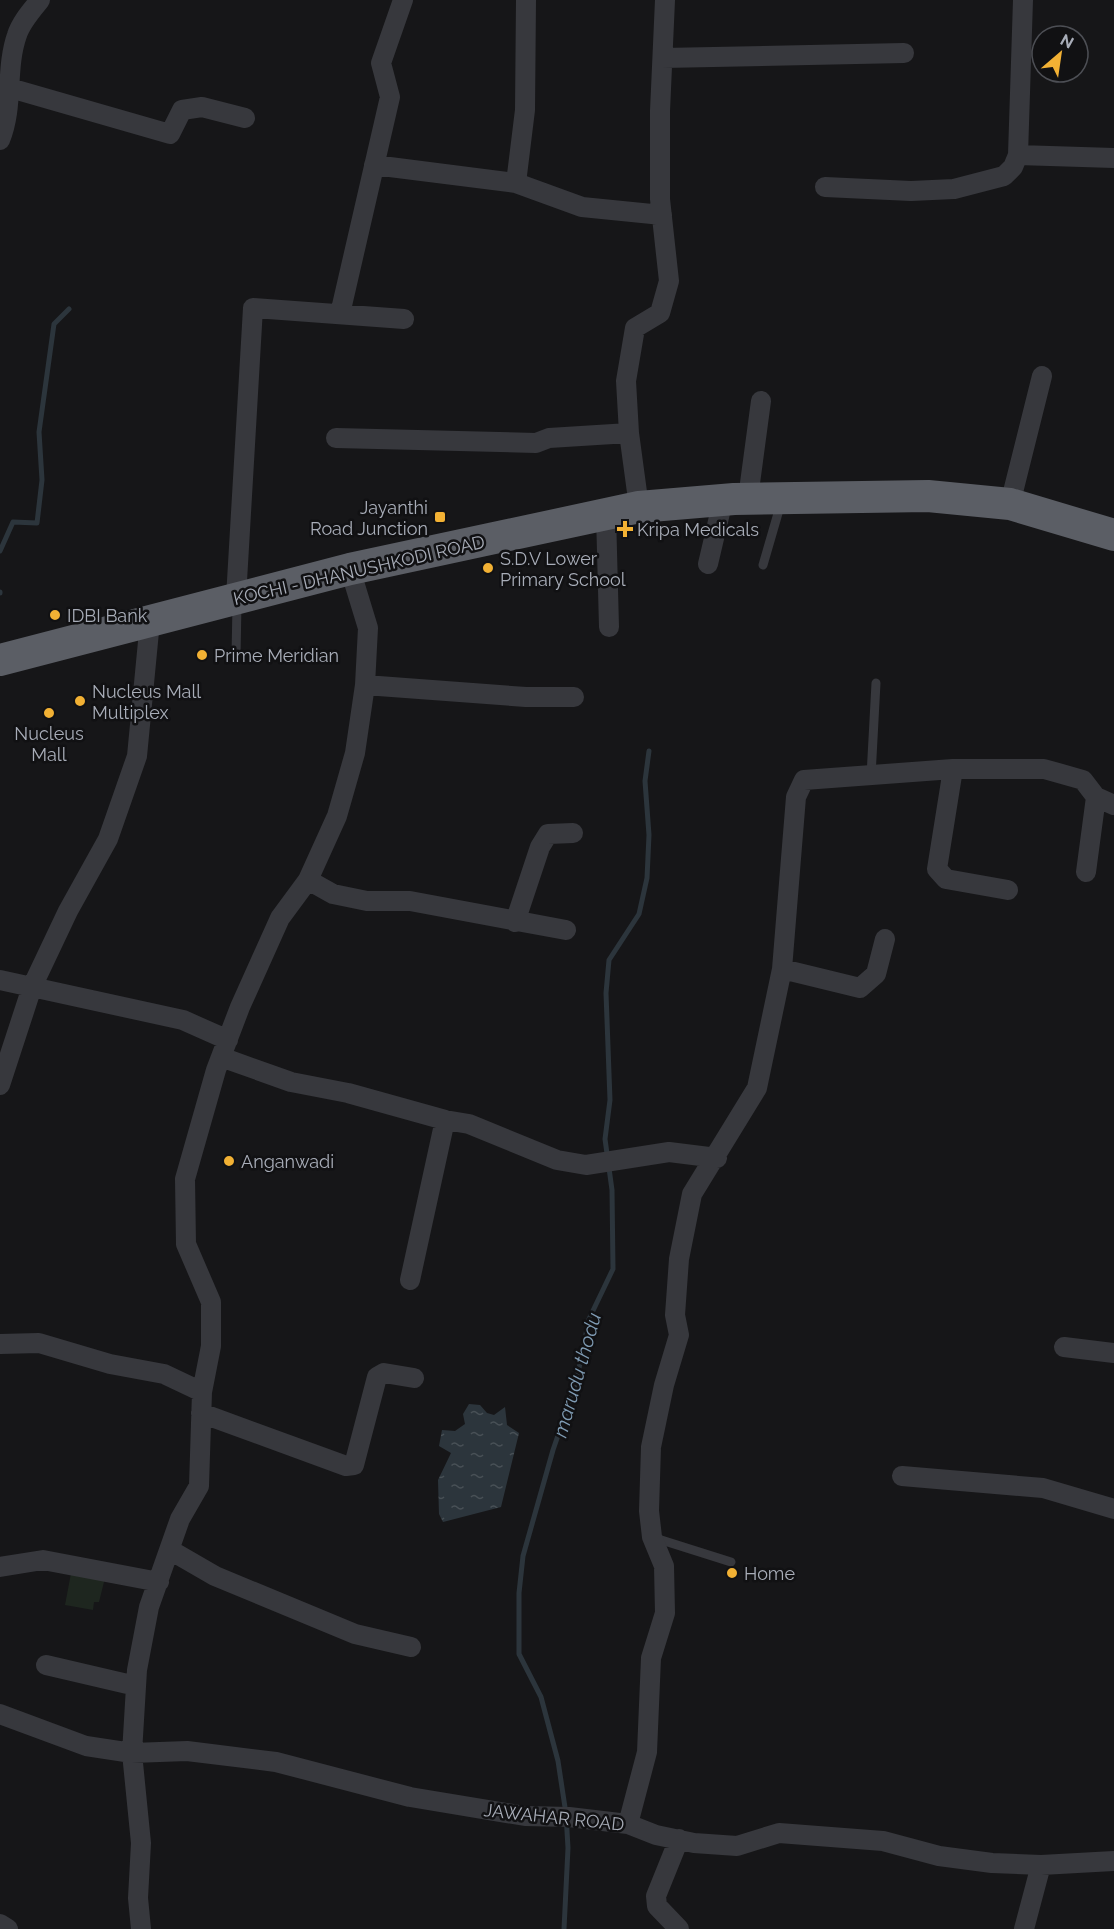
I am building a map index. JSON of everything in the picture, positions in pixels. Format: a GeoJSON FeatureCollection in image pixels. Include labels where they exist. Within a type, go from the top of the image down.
{"type":"FeatureCollection","features":[{"type":"Feature","properties":{"kind":"highway","name":"KOCHI - DHANUSHKODI ROAD"},"geometry":{"type":"LineString","coordinates":[[0,660],[350,568],[639,507],[736,499],[928,496],[1010,504],[1114,535]]}},
{"type":"Feature","properties":{"kind":"street"},"geometry":{"type":"LineString","coordinates":[[0,140],[7,123],[17,34],[40,0]]}},
{"type":"Feature","properties":{"kind":"street"},"geometry":{"type":"LineString","coordinates":[[340,314],[390,96],[381,63],[403,0]]}},
{"type":"Feature","properties":{"kind":"street"},"geometry":{"type":"LineString","coordinates":[[516,183],[525,110],[526,0]]}},
{"type":"Feature","properties":{"kind":"street"},"geometry":{"type":"LineString","coordinates":[[639,507],[629,434],[627,381],[636,328],[660,313],[669,281],[662,215],[660,111],[665,0]]}},
{"type":"Feature","properties":{"kind":"street"},"geometry":{"type":"LineString","coordinates":[[825,187],[911,191],[954,189],[1004,176],[1013,167],[1018,155],[1023,0]]}},
{"type":"Feature","properties":{"kind":"street"},"geometry":{"type":"LineString","coordinates":[[663,58],[904,53]]}},
{"type":"Feature","properties":{"kind":"street"},"geometry":{"type":"LineString","coordinates":[[10,88],[170,134],[182,110],[202,107],[244,118]]}},
{"type":"Feature","properties":{"kind":"street"},"geometry":{"type":"LineString","coordinates":[[1018,155],[1114,158]]}},
{"type":"Feature","properties":{"kind":"street"},"geometry":{"type":"LineString","coordinates":[[374,165],[516,183],[582,207],[662,215]]}},
{"type":"Feature","properties":{"kind":"street"},"geometry":{"type":"LineString","coordinates":[[236,598],[253,308],[404,319]]}},
{"type":"Feature","properties":{"kind":"street"},"geometry":{"type":"LineString","coordinates":[[1010,504],[1042,376]]}},
{"type":"Feature","properties":{"kind":"street"},"geometry":{"type":"LineString","coordinates":[[708,564],[736,499],[761,401]]}},
{"type":"Feature","properties":{"kind":"street"},"geometry":{"type":"LineString","coordinates":[[336,438],[536,442],[549,438],[629,434]]}},
{"type":"Feature","properties":{"kind":"street"},"geometry":{"type":"LineString","coordinates":[[606,514],[609,627]]}},
{"type":"Feature","properties":{"kind":"street"},"geometry":{"type":"LineString","coordinates":[[141,1929],[138,1898],[141,1843],[132,1753],[136,1686],[149,1607],[180,1519],[199,1486],[202,1392],[211,1346],[211,1302],[186,1244],[185,1179],[224,1048],[280,918],[309,880],[338,816],[355,753],[365,685],[368,628],[350,568]]}},
{"type":"Feature","properties":{"kind":"street"},"geometry":{"type":"LineString","coordinates":[[0,1085],[32,987],[68,911],[108,839],[136,756],[150,621]]}},
{"type":"Feature","properties":{"kind":"street"},"geometry":{"type":"LineString","coordinates":[[365,685],[526,697],[574,697]]}},
{"type":"Feature","properties":{"kind":"street"},"geometry":{"type":"LineString","coordinates":[[953,769],[937,869],[946,879],[1008,890]]}},
{"type":"Feature","properties":{"kind":"street"},"geometry":{"type":"LineString","coordinates":[[628,1824],[647,1752],[651,1658],[665,1613],[664,1566],[652,1537],[649,1511],[651,1448],[664,1384],[680,1335],[675,1315],[680,1258],[692,1194],[717,1158],[757,1088],[782,969],[796,797],[804,780],[953,769],[1044,769],[1083,780],[1096,797],[1114,805]]}},
{"type":"Feature","properties":{"kind":"street"},"geometry":{"type":"LineString","coordinates":[[1086,872],[1096,797]]}},
{"type":"Feature","properties":{"kind":"street"},"geometry":{"type":"LineString","coordinates":[[515,922],[540,847],[548,834],[573,833]]}},
{"type":"Feature","properties":{"kind":"street"},"geometry":{"type":"LineString","coordinates":[[309,880],[333,894],[368,901],[410,902],[566,930]]}},
{"type":"Feature","properties":{"kind":"street"},"geometry":{"type":"LineString","coordinates":[[782,969],[860,988],[876,974],[885,939]]}},
{"type":"Feature","properties":{"kind":"street"},"geometry":{"type":"LineString","coordinates":[[0,980],[183,1020],[224,1048],[291,1082],[348,1093],[445,1120],[469,1124],[557,1160],[586,1165],[669,1152],[717,1158]]}},
{"type":"Feature","properties":{"kind":"street"},"geometry":{"type":"LineString","coordinates":[[410,1280],[445,1120]]}},
{"type":"Feature","properties":{"kind":"street"},"geometry":{"type":"LineString","coordinates":[[0,1344],[39,1343],[110,1365],[164,1374],[202,1392]]}},
{"type":"Feature","properties":{"kind":"street"},"geometry":{"type":"LineString","coordinates":[[1064,1347],[1114,1353]]}},
{"type":"Feature","properties":{"kind":"street"},"geometry":{"type":"LineString","coordinates":[[201,1413],[346,1466],[354,1465],[377,1377],[384,1372],[414,1378]]}},
{"type":"Feature","properties":{"kind":"street"},"geometry":{"type":"LineString","coordinates":[[902,1476],[1042,1488],[1114,1509]]}},
{"type":"Feature","properties":{"kind":"street"},"geometry":{"type":"LineString","coordinates":[[170,1550],[215,1576],[355,1634],[411,1647]]}},
{"type":"Feature","properties":{"kind":"street"},"geometry":{"type":"LineString","coordinates":[[0,1567],[43,1560],[159,1582]]}},
{"type":"Feature","properties":{"kind":"street"},"geometry":{"type":"LineString","coordinates":[[46,1665],[136,1686]]}},
{"type":"Feature","properties":{"kind":"street","name":"JAWAHAR ROAD"},"geometry":{"type":"LineString","coordinates":[[0,1713],[86,1746],[132,1753],[187,1751],[276,1762],[410,1797],[525,1816],[566,1817],[628,1824],[656,1835],[679,1839],[737,1846],[778,1833],[883,1841],[949,1858],[992,1863],[1041,1865],[1114,1861]]}},
{"type":"Feature","properties":{"kind":"street"},"geometry":{"type":"LineString","coordinates":[[679,1839],[656,1896],[657,1906],[680,1929]]}},
{"type":"Feature","properties":{"kind":"street"},"geometry":{"type":"LineString","coordinates":[[1024,1929],[1041,1865]]}},
{"type":"Feature","properties":{"kind":"street"},"geometry":{"type":"LineString","coordinates":[[0,1924],[8,1929]]}},
{"type":"Feature","properties":{"kind":"lane"},"geometry":{"type":"LineString","coordinates":[[762,566],[782,498]]}},
{"type":"Feature","properties":{"kind":"lane"},"geometry":{"type":"LineString","coordinates":[[236,598],[238,613],[236,656]]}},
{"type":"Feature","properties":{"kind":"lane"},"geometry":{"type":"LineString","coordinates":[[871,776],[876,683]]}},
{"type":"Feature","properties":{"kind":"lane"},"geometry":{"type":"LineString","coordinates":[[652,1537],[731,1562]]}},
{"type":"Feature","properties":{"kind":"shaded area"},"geometry":{"type":"Polygon","coordinates":[[[72,1568],[106,1574],[99,1602],[94,1602],[93,1610],[65,1605],[72,1568]]]}},
{"type":"Feature","properties":{"kind":"water"},"geometry":{"type":"Polygon","coordinates":[[[469,1404],[480,1405],[487,1413],[494,1415],[505,1407],[507,1425],[519,1433],[501,1507],[443,1522],[439,1514],[438,1480],[451,1453],[439,1446],[442,1430],[455,1431],[465,1424],[463,1414],[469,1404]]]}},
{"type":"Feature","properties":{"kind":"waterway"},"geometry":{"type":"LineString","coordinates":[[0,551],[13,522],[37,523],[42,480],[39,432],[54,324],[69,309]]}},
{"type":"Feature","properties":{"kind":"waterway","name":"marudu thodu"},"geometry":{"type":"LineString","coordinates":[[564,1929],[568,1848],[566,1814],[558,1761],[541,1697],[519,1654],[519,1593],[523,1556],[553,1450],[576,1383],[589,1319],[613,1269],[612,1190],[605,1139],[610,1100],[606,993],[609,960],[639,914],[647,878],[649,835],[645,781],[649,751]]}},
{"type":"Feature","properties":{"kind":"place","name":"Jayanthi Road Junction"},"geometry":{"type":"Point","coordinates":[440,517]}},
{"type":"Feature","properties":{"kind":"place","name":"Kripa Medicals"},"geometry":{"type":"Point","coordinates":[625,529]}},
{"type":"Feature","properties":{"kind":"place","name":"S.D.V Lower Primary School"},"geometry":{"type":"Point","coordinates":[488,568]}},
{"type":"Feature","properties":{"kind":"place","name":"IDBI Bank"},"geometry":{"type":"Point","coordinates":[55,615]}},
{"type":"Feature","properties":{"kind":"place","name":"Prime Meridian"},"geometry":{"type":"Point","coordinates":[202,655]}},
{"type":"Feature","properties":{"kind":"place","name":"Nucleus Mall Multiplex"},"geometry":{"type":"Point","coordinates":[80,701]}},
{"type":"Feature","properties":{"kind":"place","name":"Nucleus Mall"},"geometry":{"type":"Point","coordinates":[49,713]}},
{"type":"Feature","properties":{"kind":"place","name":"Anganwadi"},"geometry":{"type":"Point","coordinates":[229,1161]}},
{"type":"Feature","properties":{"kind":"place","name":"Home"},"geometry":{"type":"Point","coordinates":[732,1573]}}]}
